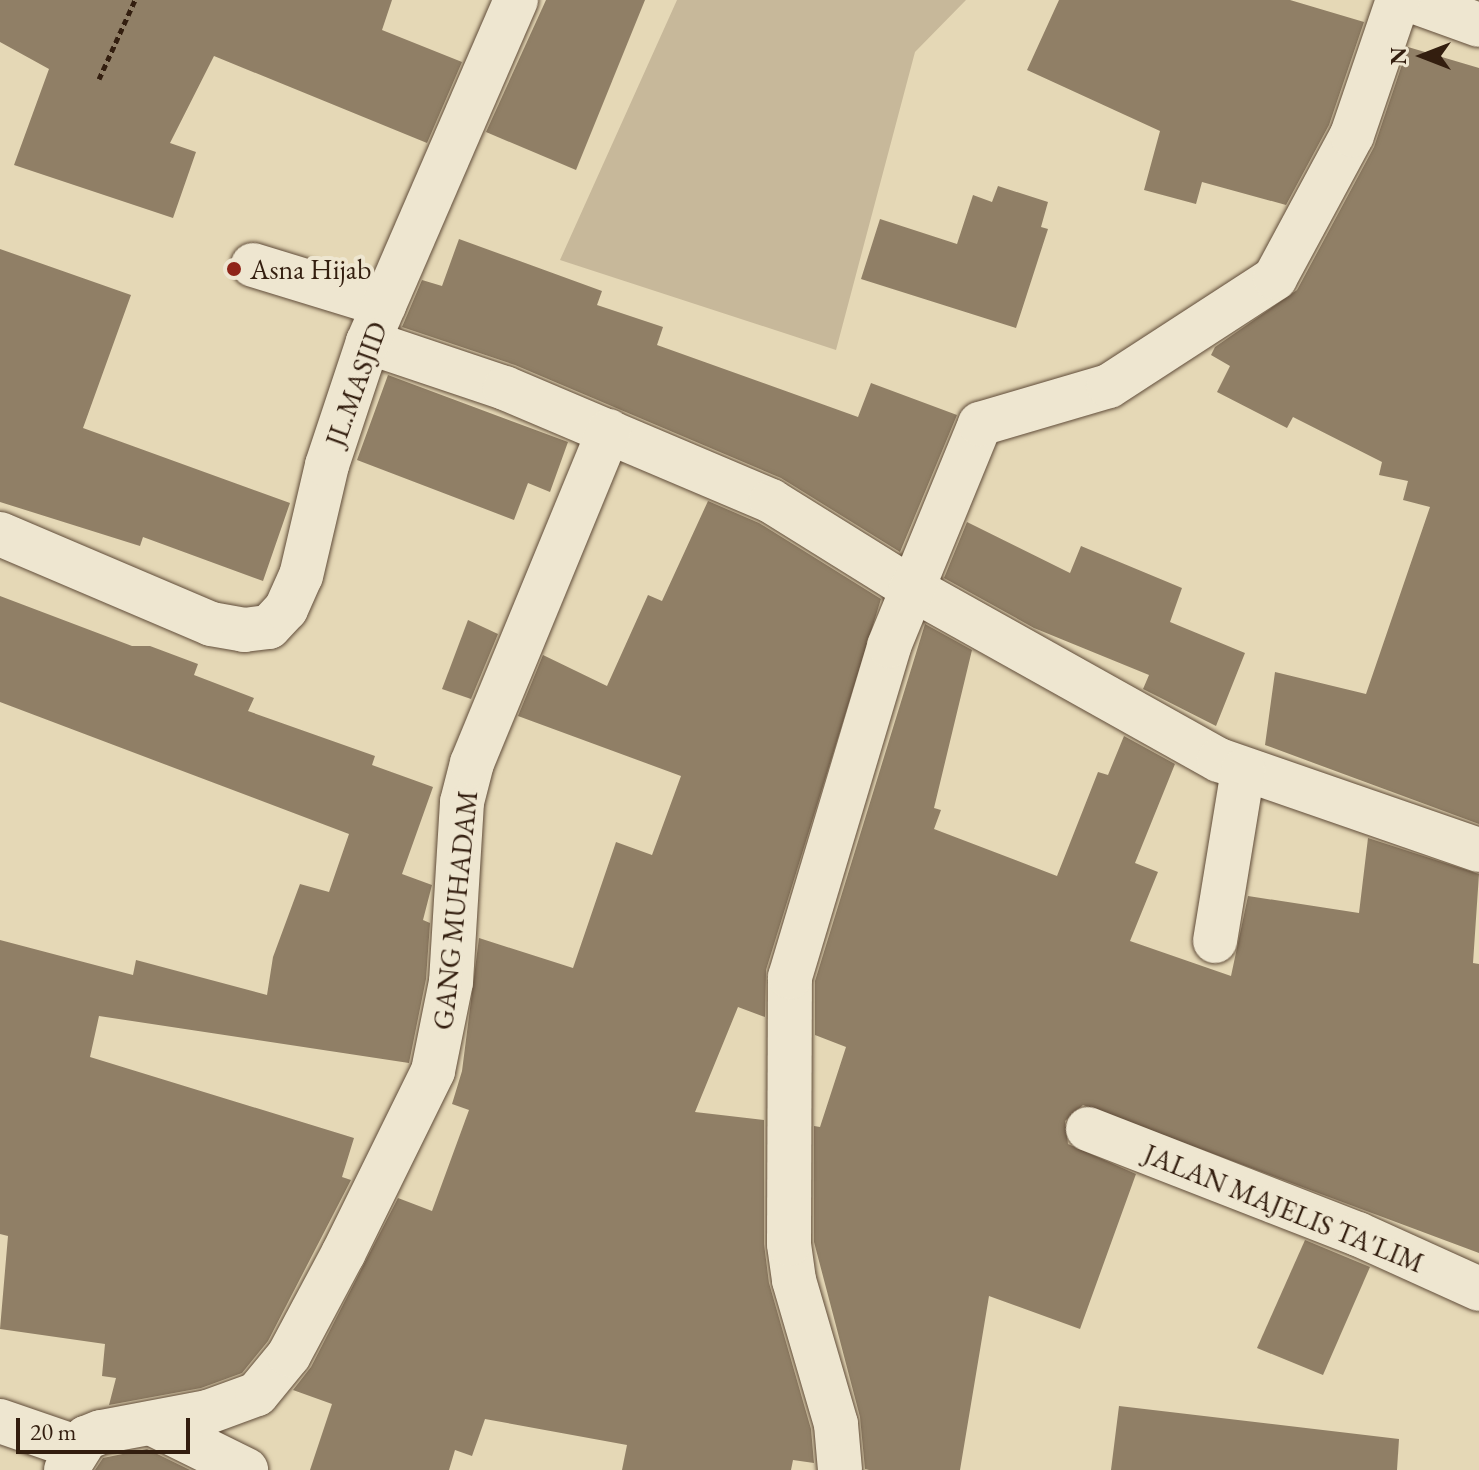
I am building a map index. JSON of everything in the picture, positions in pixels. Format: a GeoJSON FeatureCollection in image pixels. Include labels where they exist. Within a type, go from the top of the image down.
{"type":"FeatureCollection","features":[{"type":"Feature","properties":{"kind":"street","name":"JL.MASJID"},"geometry":{"type":"LineString","coordinates":[[0,534],[211,624],[244,630],[269,627],[286,609],[376,324],[516,0]]}},
{"type":"Feature","properties":{"kind":"street"},"geometry":{"type":"LineString","coordinates":[[840,1470],[836,1424],[794,1280],[789,1244],[790,977],[823,856],[911,588],[980,424],[1109,386],[1275,278],[1352,135],[1398,0]]}},
{"type":"Feature","properties":{"kind":"street"},"geometry":{"type":"LineString","coordinates":[[1410,0],[1479,25]]}},
{"type":"Feature","properties":{"kind":"street"},"geometry":{"type":"LineString","coordinates":[[253,265],[505,388],[771,501],[911,588],[1190,747],[1243,770],[1479,850]]}},
{"type":"Feature","properties":{"kind":"street","name":"GANG MUHADAM"},"geometry":{"type":"LineString","coordinates":[[72,1459],[101,1432],[153,1424],[232,1404],[257,1394],[273,1379],[417,1108],[445,1027],[462,802],[472,763],[609,431]]}},
{"type":"Feature","properties":{"kind":"street"},"geometry":{"type":"LineString","coordinates":[[1215,941],[1243,770]]}},
{"type":"Feature","properties":{"kind":"street","name":"JALAN MAJELIS TA'LIM"},"geometry":{"type":"LineString","coordinates":[[1088,1129],[1358,1234],[1479,1289]]}},
{"type":"Feature","properties":{"kind":"street"},"geometry":{"type":"LineString","coordinates":[[0,1421],[72,1459]]}},
{"type":"Feature","properties":{"kind":"street"},"geometry":{"type":"LineString","coordinates":[[153,1424],[246,1470]]}},
{"type":"Feature","properties":{"kind":"path"},"geometry":{"type":"LineString","coordinates":[[99,79],[135,0]]}},
{"type":"Feature","properties":{"kind":"shaded area"},"geometry":{"type":"Polygon","coordinates":[[[677,0],[966,0],[915,52],[836,350],[560,260],[677,0]]]}},
{"type":"Feature","properties":{"kind":"building"},"geometry":{"type":"Polygon","coordinates":[[[0,0],[392,0],[382,30],[462,62],[427,143],[214,56],[170,143],[196,152],[173,218],[14,165],[49,69],[0,42],[0,0]]]}},
{"type":"Feature","properties":{"kind":"building"},"geometry":{"type":"Polygon","coordinates":[[[546,0],[645,0],[576,170],[486,132],[546,0]]]}},
{"type":"Feature","properties":{"kind":"building"},"geometry":{"type":"Polygon","coordinates":[[[1059,0],[1290,0],[1364,22],[1329,125],[1286,205],[1202,182],[1196,204],[1144,190],[1160,131],[1027,70],[1059,0]]]}},
{"type":"Feature","properties":{"kind":"building"},"geometry":{"type":"Polygon","coordinates":[[[1408,47],[1479,68],[1479,824],[1265,745],[1275,672],[1366,694],[1430,507],[1403,500],[1408,481],[1379,475],[1382,462],[1293,417],[1287,428],[1217,392],[1230,366],[1211,355],[1215,347],[1297,290],[1374,147],[1408,47]]]}},
{"type":"Feature","properties":{"kind":"building"},"geometry":{"type":"Polygon","coordinates":[[[998,186],[1048,202],[1041,227],[1048,229],[1016,328],[861,279],[880,219],[957,244],[973,195],[992,202],[998,186]]]}},
{"type":"Feature","properties":{"kind":"building"},"geometry":{"type":"Polygon","coordinates":[[[459,239],[602,291],[597,305],[663,327],[657,345],[858,417],[871,383],[957,415],[900,552],[781,478],[515,365],[402,327],[422,280],[442,286],[459,239]]]}},
{"type":"Feature","properties":{"kind":"building"},"geometry":{"type":"Polygon","coordinates":[[[0,249],[131,295],[83,428],[290,503],[263,581],[143,537],[140,546],[0,502],[0,249]]]}},
{"type":"Feature","properties":{"kind":"building"},"geometry":{"type":"Polygon","coordinates":[[[388,375],[568,442],[550,492],[528,483],[514,520],[357,460],[388,375]]]}},
{"type":"Feature","properties":{"kind":"building"},"geometry":{"type":"Polygon","coordinates":[[[708,501],[759,523],[881,599],[766,970],[765,1017],[738,1007],[695,1112],[764,1120],[764,1244],[769,1283],[811,1429],[814,1463],[793,1460],[791,1470],[622,1470],[627,1445],[485,1419],[472,1456],[455,1450],[449,1470],[310,1470],[332,1404],[293,1390],[311,1367],[398,1198],[432,1211],[469,1110],[452,1104],[462,1071],[479,938],[573,968],[616,842],[652,855],[681,776],[518,716],[543,655],[607,686],[648,595],[662,601],[708,501]]]}},
{"type":"Feature","properties":{"kind":"building"},"geometry":{"type":"Polygon","coordinates":[[[967,522],[1070,573],[1081,546],[1182,588],[1170,622],[1245,653],[1216,726],[1143,689],[1149,675],[1034,628],[944,578],[967,522]]]}},
{"type":"Feature","properties":{"kind":"building"},"geometry":{"type":"Polygon","coordinates":[[[0,596],[132,646],[150,646],[198,664],[194,675],[254,698],[248,711],[375,756],[372,765],[433,787],[402,874],[432,885],[423,920],[430,923],[426,979],[409,1063],[99,1016],[90,1057],[354,1138],[342,1177],[351,1180],[268,1341],[242,1373],[201,1388],[109,1405],[116,1378],[102,1376],[105,1344],[0,1329],[8,1236],[0,1234],[0,940],[133,975],[136,960],[267,995],[273,957],[300,884],[329,892],[349,834],[0,702],[0,596]]]}},
{"type":"Feature","properties":{"kind":"building"},"geometry":{"type":"Polygon","coordinates":[[[468,620],[498,634],[471,699],[442,689],[468,620]]]}},
{"type":"Feature","properties":{"kind":"building"},"geometry":{"type":"Polygon","coordinates":[[[925,624],[972,650],[934,808],[941,810],[934,829],[1057,876],[1098,772],[1108,775],[1124,736],[1175,764],[1135,863],[1158,872],[1130,941],[1231,976],[1248,896],[1359,913],[1368,838],[1479,874],[1473,963],[1479,964],[1479,1253],[1083,1105],[1065,1121],[1068,1144],[1136,1174],[1080,1329],[989,1296],[960,1470],[869,1470],[865,1469],[860,1417],[814,1242],[814,1126],[820,1127],[846,1047],[815,1035],[815,981],[925,624]]]}},
{"type":"Feature","properties":{"kind":"building"},"geometry":{"type":"Polygon","coordinates":[[[1305,1240],[1370,1267],[1323,1375],[1257,1348],[1305,1240]]]}},
{"type":"Feature","properties":{"kind":"building"},"geometry":{"type":"Polygon","coordinates":[[[1119,1406],[1399,1439],[1397,1470],[1111,1470],[1119,1406]]]}},
{"type":"Feature","properties":{"kind":"building"},"geometry":{"type":"Polygon","coordinates":[[[147,1449],[190,1470],[95,1470],[103,1458],[147,1449]]]}},
{"type":"Feature","properties":{"kind":"place","name":"Asna Hijab"},"geometry":{"type":"Point","coordinates":[234,269]}}]}
